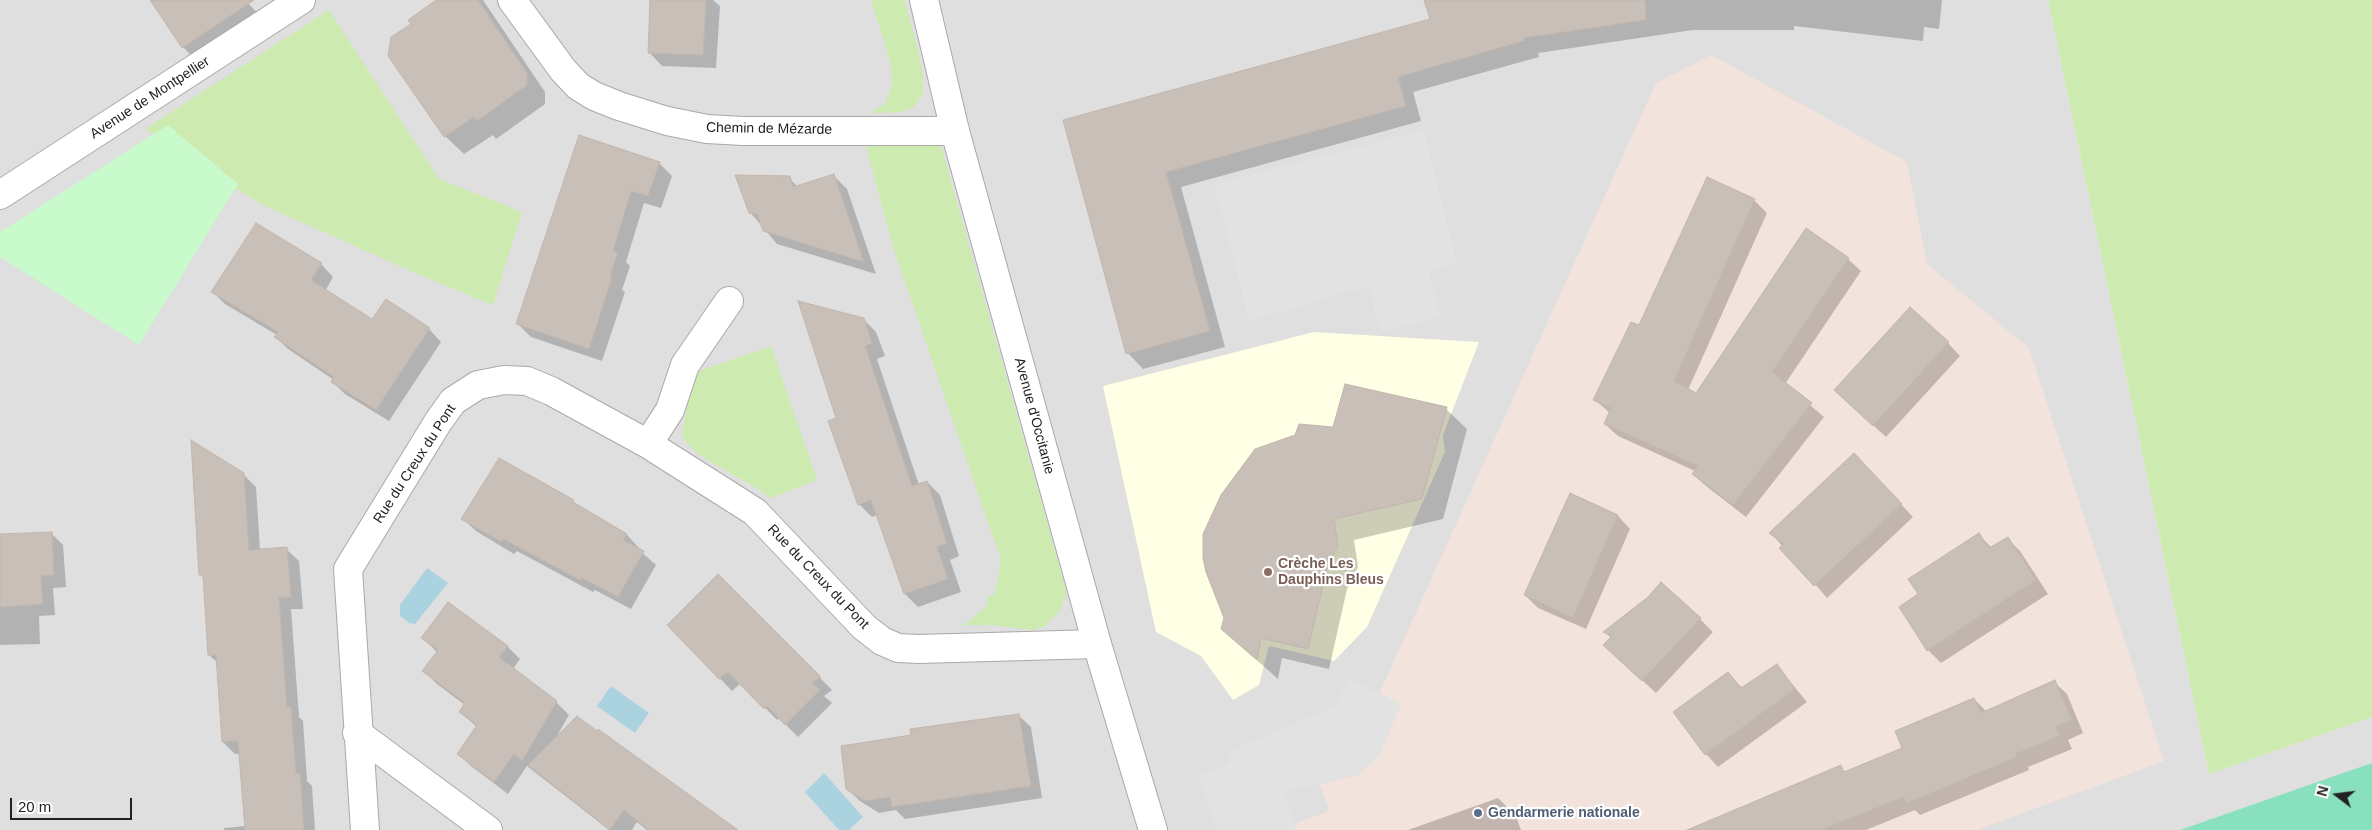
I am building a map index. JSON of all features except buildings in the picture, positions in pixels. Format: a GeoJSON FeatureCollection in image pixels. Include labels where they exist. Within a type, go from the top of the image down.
{"type":"FeatureCollection","features":[{"type":"Feature","properties":{"kind":"street","name":"Avenue de Montpellier"},"geometry":{"type":"LineString","coordinates":[[0,195],[301,0]]}},
{"type":"Feature","properties":{"kind":"street","name":"Chemin de Mézarde"},"geometry":{"type":"LineString","coordinates":[[512,0],[563,70],[578,86],[594,96],[619,106],[666,121],[707,129],[743,131],[956,131]]}},
{"type":"Feature","properties":{"kind":"street","name":"Avenue d'Occitanie"},"geometry":{"type":"LineString","coordinates":[[924,0],[956,131],[1097,644],[1153,830]]}},
{"type":"Feature","properties":{"kind":"street"},"geometry":{"type":"LineString","coordinates":[[648,444],[670,410],[685,365],[729,301]]}},
{"type":"Feature","properties":{"kind":"street","name":"Rue du Creux du Pont"},"geometry":{"type":"LineString","coordinates":[[365,830],[357,733],[348,569],[438,422],[453,401],[478,385],[504,380],[527,381],[551,391],[648,444],[755,512],[864,627],[882,641],[898,648],[1097,644]]}},
{"type":"Feature","properties":{"kind":"street"},"geometry":{"type":"LineString","coordinates":[[357,733],[488,830]]}},
{"type":"Feature","properties":{"kind":"shaded area"},"geometry":{"type":"Polygon","coordinates":[[[0,0],[2048,0],[2209,774],[2372,717],[2372,830],[0,830],[0,0]]]}},
{"type":"Feature","properties":{"kind":"shaded area"},"geometry":{"type":"Polygon","coordinates":[[[1711,55],[1907,162],[1927,264],[2029,348],[2164,761],[1977,830],[1296,830],[1294,824],[1329,811],[1320,784],[1358,775],[1401,704],[1379,694],[1656,83],[1711,55]]]}},
{"type":"Feature","properties":{"kind":"shaded area"},"geometry":{"type":"Polygon","coordinates":[[[1424,130],[1457,263],[1429,270],[1441,317],[1381,332],[1368,286],[1249,321],[1214,184],[1424,130]]]}},
{"type":"Feature","properties":{"kind":"shaded area","name":"Crèche Les Dauphins Bleus"},"geometry":{"type":"Polygon","coordinates":[[[1314,332],[1479,342],[1443,435],[1445,452],[1367,627],[1334,661],[1269,646],[1259,685],[1233,700],[1201,656],[1156,632],[1103,386],[1314,332]]]}},
{"type":"Feature","properties":{"kind":"shaded area"},"geometry":{"type":"Polygon","coordinates":[[[1349,679],[1401,704],[1380,755],[1358,775],[1285,791],[1296,830],[1216,830],[1198,775],[1230,763],[1227,752],[1334,707],[1349,679]]]}},
{"type":"Feature","properties":{"kind":"green space"},"geometry":{"type":"Polygon","coordinates":[[[871,0],[904,0],[918,50],[923,76],[923,94],[914,107],[901,112],[870,113],[885,104],[892,85],[891,64],[871,0]]]}},
{"type":"Feature","properties":{"kind":"green space"},"geometry":{"type":"Polygon","coordinates":[[[2048,0],[2372,0],[2372,717],[2209,774],[2048,0]]]}},
{"type":"Feature","properties":{"kind":"green space"},"geometry":{"type":"Polygon","coordinates":[[[329,10],[439,179],[522,212],[493,305],[413,272],[265,206],[213,175],[182,149],[145,129],[329,10]]]}},
{"type":"Feature","properties":{"kind":"green space"},"geometry":{"type":"Polygon","coordinates":[[[168,125],[238,184],[139,345],[0,257],[0,232],[168,125]]]}},
{"type":"Feature","properties":{"kind":"green space"},"geometry":{"type":"Polygon","coordinates":[[[866,146],[941,146],[1067,593],[1058,613],[1045,626],[1032,630],[989,625],[961,625],[971,620],[988,604],[987,597],[994,595],[999,575],[1000,557],[893,247],[866,146]]]}},
{"type":"Feature","properties":{"kind":"green space"},"geometry":{"type":"Polygon","coordinates":[[[771,346],[817,480],[771,498],[699,455],[685,441],[682,434],[690,392],[699,371],[771,346]]]}},
{"type":"Feature","properties":{"kind":"green space"},"geometry":{"type":"Polygon","coordinates":[[[2372,763],[2372,830],[2180,830],[2372,763]]]}},
{"type":"Feature","properties":{"kind":"water"},"geometry":{"type":"Polygon","coordinates":[[[427,568],[448,583],[415,624],[409,623],[400,616],[400,605],[427,568]]]}},
{"type":"Feature","properties":{"kind":"water"},"geometry":{"type":"Polygon","coordinates":[[[611,686],[649,713],[635,733],[597,706],[611,686]]]}},
{"type":"Feature","properties":{"kind":"water"},"geometry":{"type":"Polygon","coordinates":[[[824,773],[863,817],[849,830],[839,830],[805,792],[824,773]]]}},
{"type":"Feature","properties":{"kind":"place","name":"Crèche Les Dauphins Bleus"},"geometry":{"type":"Point","coordinates":[1268,572]}},
{"type":"Feature","properties":{"kind":"place","name":"Gendarmerie nationale"},"geometry":{"type":"Point","coordinates":[1478,813]}}]}
